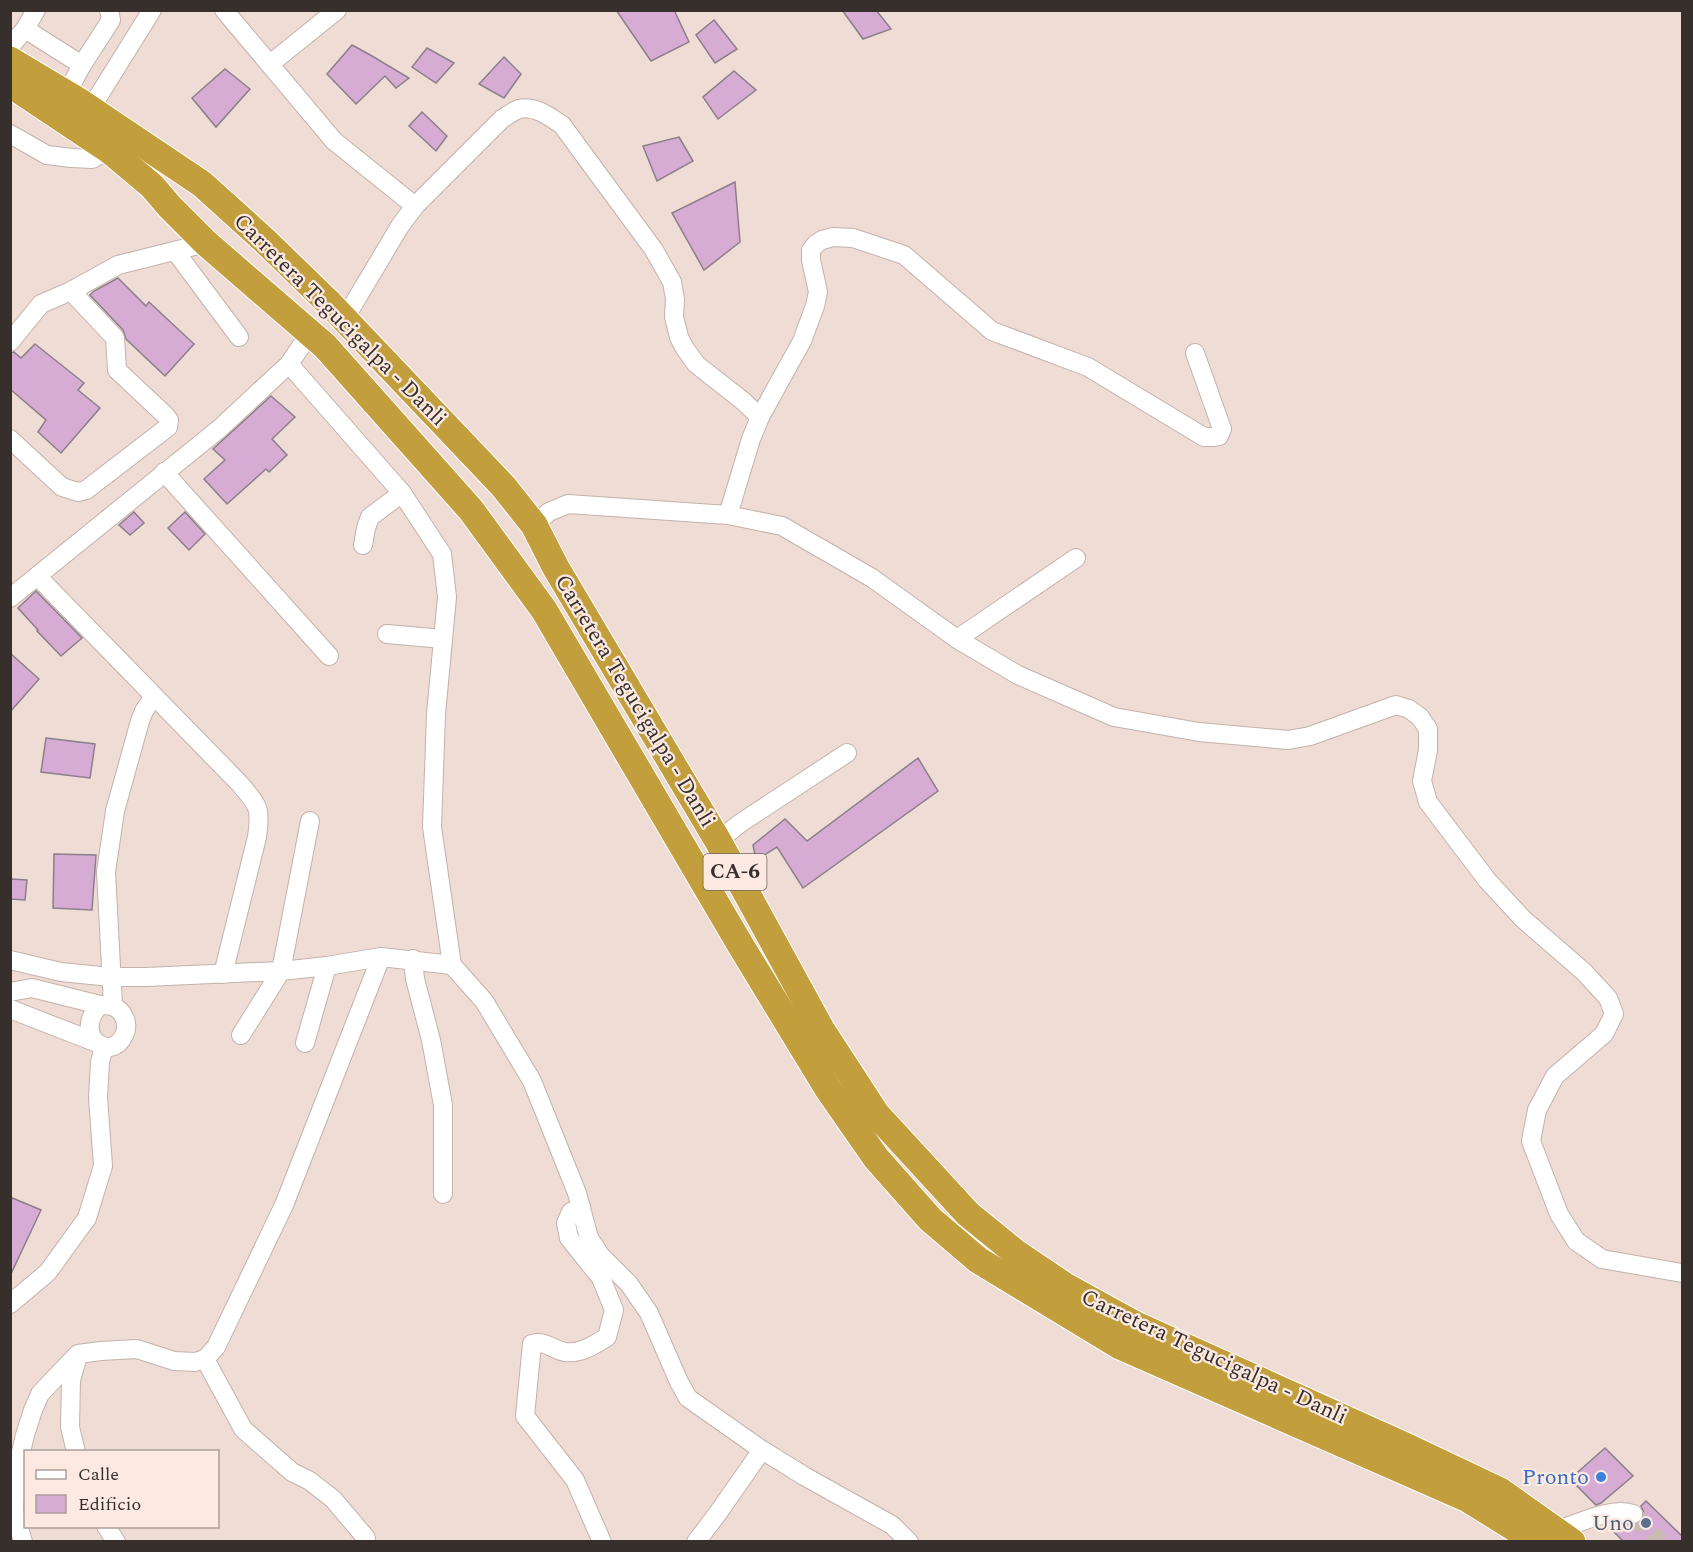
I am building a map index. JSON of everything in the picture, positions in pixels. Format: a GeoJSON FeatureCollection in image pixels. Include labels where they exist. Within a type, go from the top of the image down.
{"type":"FeatureCollection","features":[{"type":"Feature","properties":{"kind":"highway","name":"Carretera Tegucigalpa - Danli"},"geometry":{"type":"LineString","coordinates":[[10,60],[67,93],[83,118],[109,150],[152,186],[206,243],[325,346],[471,510],[544,610],[741,946],[828,1089],[876,1158],[930,1219],[978,1260],[1120,1346],[1468,1499],[1526,1535],[1554,1538]]}},
{"type":"Feature","properties":{"kind":"highway","name":"Carretera Tegucigalpa - Danli"},"geometry":{"type":"LineString","coordinates":[[10,84],[83,118],[199,182],[272,248],[503,486],[534,525],[556,568],[718,841],[821,1029],[877,1115],[968,1214],[1016,1253],[1065,1286],[1136,1325],[1500,1491],[1554,1538]]}},
{"type":"Feature","properties":{"kind":"highway"},"geometry":{"type":"LineString","coordinates":[[170,207],[190,206],[200,190],[199,182]]}},
{"type":"Feature","properties":{"kind":"highway"},"geometry":{"type":"LineString","coordinates":[[206,243],[206,229],[209,221],[222,214],[236,215]]}},
{"type":"Feature","properties":{"kind":"highway"},"geometry":{"type":"LineString","coordinates":[[471,510],[479,514],[492,513],[501,502],[503,486]]}},
{"type":"Feature","properties":{"kind":"highway"},"geometry":{"type":"LineString","coordinates":[[500,550],[502,536],[509,524],[524,520],[534,525]]}},
{"type":"Feature","properties":{"kind":"street"},"geometry":{"type":"LineString","coordinates":[[10,47],[25,29],[36,10]]}},
{"type":"Feature","properties":{"kind":"street"},"geometry":{"type":"LineString","coordinates":[[67,93],[111,20],[109,10]]}},
{"type":"Feature","properties":{"kind":"street"},"geometry":{"type":"LineString","coordinates":[[83,118],[152,10]]}},
{"type":"Feature","properties":{"kind":"street"},"geometry":{"type":"LineString","coordinates":[[224,10],[334,141],[415,206]]}},
{"type":"Feature","properties":{"kind":"street"},"geometry":{"type":"LineString","coordinates":[[270,64],[337,10]]}},
{"type":"Feature","properties":{"kind":"street"},"geometry":{"type":"LineString","coordinates":[[25,29],[82,65]]}},
{"type":"Feature","properties":{"kind":"street"},"geometry":{"type":"LineString","coordinates":[[344,320],[400,226],[415,206],[502,119],[518,110],[541,112],[562,125],[654,250],[672,282],[675,299],[674,317],[679,337],[696,364],[760,417]]}},
{"type":"Feature","properties":{"kind":"street"},"geometry":{"type":"LineString","coordinates":[[10,134],[47,155],[92,159],[109,150]]}},
{"type":"Feature","properties":{"kind":"street"},"geometry":{"type":"LineString","coordinates":[[728,515],[760,417],[802,341],[815,306],[818,292],[811,250],[822,240],[833,237],[853,238],[904,255],[992,332],[1088,367],[1204,437],[1219,436],[1222,429],[1195,353]]}},
{"type":"Feature","properties":{"kind":"street"},"geometry":{"type":"LineString","coordinates":[[10,342],[41,304],[71,291],[118,265],[206,243]]}},
{"type":"Feature","properties":{"kind":"street"},"geometry":{"type":"LineString","coordinates":[[175,251],[240,337]]}},
{"type":"Feature","properties":{"kind":"street"},"geometry":{"type":"LineString","coordinates":[[10,439],[62,487],[78,492],[86,490],[168,427],[169,420],[165,415],[117,370],[115,338],[71,291]]}},
{"type":"Feature","properties":{"kind":"street"},"geometry":{"type":"LineString","coordinates":[[10,598],[219,429],[289,364],[310,333]]}},
{"type":"Feature","properties":{"kind":"street"},"geometry":{"type":"LineString","coordinates":[[289,364],[402,493],[442,554],[447,597],[436,714],[432,828],[452,965],[484,1001],[532,1081],[581,1207],[589,1238],[600,1255],[629,1284],[649,1313],[688,1398],[762,1450],[822,1487],[892,1525],[909,1542]]}},
{"type":"Feature","properties":{"kind":"street"},"geometry":{"type":"LineString","coordinates":[[164,472],[329,656]]}},
{"type":"Feature","properties":{"kind":"street"},"geometry":{"type":"LineString","coordinates":[[363,545],[370,518],[402,493]]}},
{"type":"Feature","properties":{"kind":"street"},"geometry":{"type":"LineString","coordinates":[[534,525],[549,512],[568,504],[728,515],[782,526],[872,578],[957,639],[1018,675],[1114,717],[1199,732],[1288,740],[1310,736],[1396,705],[1409,709],[1420,717],[1428,729],[1428,750],[1422,781],[1428,802],[1487,880],[1523,919],[1584,972],[1608,998],[1614,1014],[1604,1034],[1555,1076],[1537,1110],[1531,1141],[1559,1214],[1576,1240],[1602,1259],[1683,1273]]}},
{"type":"Feature","properties":{"kind":"street"},"geometry":{"type":"LineString","coordinates":[[957,639],[1076,558]]}},
{"type":"Feature","properties":{"kind":"street"},"geometry":{"type":"LineString","coordinates":[[38,577],[240,784],[258,806],[257,837],[223,974]]}},
{"type":"Feature","properties":{"kind":"street"},"geometry":{"type":"LineString","coordinates":[[387,633],[443,639]]}},
{"type":"Feature","properties":{"kind":"street"},"geometry":{"type":"LineString","coordinates":[[106,1005],[111,977],[106,872],[115,811],[140,721],[154,696]]}},
{"type":"Feature","properties":{"kind":"street"},"geometry":{"type":"LineString","coordinates":[[718,841],[739,824],[848,753]]}},
{"type":"Feature","properties":{"kind":"street"},"geometry":{"type":"LineString","coordinates":[[241,1035],[281,971],[310,821]]}},
{"type":"Feature","properties":{"kind":"street"},"geometry":{"type":"LineString","coordinates":[[10,960],[61,972],[111,977],[281,971],[381,957],[452,965]]}},
{"type":"Feature","properties":{"kind":"street"},"geometry":{"type":"LineString","coordinates":[[23,1542],[14,1510],[17,1469],[24,1435],[40,1394],[78,1354],[137,1349],[174,1361],[195,1362],[206,1359],[216,1347],[284,1205],[381,957]]}},
{"type":"Feature","properties":{"kind":"street"},"geometry":{"type":"LineString","coordinates":[[413,959],[414,979],[431,1040],[443,1105],[443,1194]]}},
{"type":"Feature","properties":{"kind":"street"},"geometry":{"type":"LineString","coordinates":[[305,1043],[327,966]]}},
{"type":"Feature","properties":{"kind":"street"},"geometry":{"type":"LineString","coordinates":[[10,992],[32,988],[106,1005],[122,1013],[126,1029],[123,1037],[111,1047],[10,1009]]}},
{"type":"Feature","properties":{"kind":"street"},"geometry":{"type":"LineString","coordinates":[[10,1304],[48,1272],[87,1218],[103,1166],[98,1097],[99,1044],[90,1033],[90,1023],[93,1012],[106,1005]]}},
{"type":"Feature","properties":{"kind":"street"},"geometry":{"type":"LineString","coordinates":[[581,1207],[571,1212],[566,1224],[569,1238],[601,1278],[614,1310],[607,1337],[587,1349],[566,1352],[541,1342],[532,1344],[525,1416],[575,1480],[602,1542]]}},
{"type":"Feature","properties":{"kind":"street"},"geometry":{"type":"LineString","coordinates":[[76,1450],[70,1427],[72,1380],[78,1354]]}},
{"type":"Feature","properties":{"kind":"street"},"geometry":{"type":"LineString","coordinates":[[206,1359],[243,1429],[292,1472],[310,1480],[333,1499],[366,1538]]}},
{"type":"Feature","properties":{"kind":"street"},"geometry":{"type":"LineString","coordinates":[[696,1542],[762,1450]]}},
{"type":"Feature","properties":{"kind":"street"},"geometry":{"type":"LineString","coordinates":[[1554,1538],[1604,1515],[1624,1511],[1633,1514]]}},
{"type":"Feature","properties":{"kind":"street"},"geometry":{"type":"LineString","coordinates":[[107,1528],[116,1542]]}},
{"type":"Feature","properties":{"kind":"building"},"geometry":{"type":"Polygon","coordinates":[[[616,10],[674,10],[689,42],[651,61],[616,10]]]}},
{"type":"Feature","properties":{"kind":"building"},"geometry":{"type":"Polygon","coordinates":[[[842,10],[876,10],[891,29],[863,39],[842,10]]]}},
{"type":"Feature","properties":{"kind":"building"},"geometry":{"type":"Polygon","coordinates":[[[714,20],[737,49],[715,63],[696,35],[714,20]]]}},
{"type":"Feature","properties":{"kind":"building"},"geometry":{"type":"Polygon","coordinates":[[[352,45],[409,78],[396,88],[385,76],[356,104],[327,74],[352,45]]]}},
{"type":"Feature","properties":{"kind":"building"},"geometry":{"type":"Polygon","coordinates":[[[427,48],[454,63],[436,83],[412,67],[427,48]]]}},
{"type":"Feature","properties":{"kind":"building"},"geometry":{"type":"Polygon","coordinates":[[[504,57],[521,74],[504,98],[479,84],[504,57]]]}},
{"type":"Feature","properties":{"kind":"building"},"geometry":{"type":"Polygon","coordinates":[[[225,69],[250,89],[216,127],[192,98],[225,69]]]}},
{"type":"Feature","properties":{"kind":"building"},"geometry":{"type":"Polygon","coordinates":[[[734,71],[756,90],[718,119],[703,97],[734,71]]]}},
{"type":"Feature","properties":{"kind":"building"},"geometry":{"type":"Polygon","coordinates":[[[422,112],[447,136],[436,151],[409,126],[422,112]]]}},
{"type":"Feature","properties":{"kind":"building"},"geometry":{"type":"Polygon","coordinates":[[[679,137],[693,161],[657,181],[643,146],[679,137]]]}},
{"type":"Feature","properties":{"kind":"building"},"geometry":{"type":"Polygon","coordinates":[[[735,182],[740,242],[704,270],[672,213],[735,182]]]}},
{"type":"Feature","properties":{"kind":"building"},"geometry":{"type":"Polygon","coordinates":[[[118,278],[146,306],[149,302],[194,344],[165,376],[126,339],[123,330],[90,295],[118,278]]]}},
{"type":"Feature","properties":{"kind":"building"},"geometry":{"type":"Polygon","coordinates":[[[35,344],[84,383],[78,390],[100,408],[61,453],[38,432],[46,420],[10,389],[10,353],[14,352],[21,358],[35,344]]]}},
{"type":"Feature","properties":{"kind":"building"},"geometry":{"type":"Polygon","coordinates":[[[271,396],[295,417],[272,439],[287,455],[269,472],[266,469],[227,504],[204,479],[225,460],[213,449],[271,396]]]}},
{"type":"Feature","properties":{"kind":"building"},"geometry":{"type":"Polygon","coordinates":[[[134,512],[144,523],[130,535],[119,525],[134,512]]]}},
{"type":"Feature","properties":{"kind":"building"},"geometry":{"type":"Polygon","coordinates":[[[185,512],[205,534],[189,550],[168,528],[185,512]]]}},
{"type":"Feature","properties":{"kind":"building"},"geometry":{"type":"Polygon","coordinates":[[[36,591],[82,638],[61,656],[18,608],[36,591]]]}},
{"type":"Feature","properties":{"kind":"building"},"geometry":{"type":"Polygon","coordinates":[[[10,653],[39,679],[10,712],[10,653]]]}},
{"type":"Feature","properties":{"kind":"building"},"geometry":{"type":"Polygon","coordinates":[[[46,738],[95,744],[90,778],[41,772],[46,738]]]}},
{"type":"Feature","properties":{"kind":"building"},"geometry":{"type":"Polygon","coordinates":[[[918,758],[938,791],[803,888],[777,847],[756,860],[753,845],[785,819],[807,841],[918,758]]]}},
{"type":"Feature","properties":{"kind":"building"},"geometry":{"type":"Polygon","coordinates":[[[54,854],[96,855],[92,910],[53,908],[54,854]]]}},
{"type":"Feature","properties":{"kind":"building"},"geometry":{"type":"Polygon","coordinates":[[[10,879],[27,880],[25,900],[10,899],[10,879]]]}},
{"type":"Feature","properties":{"kind":"building"},"geometry":{"type":"Polygon","coordinates":[[[10,1197],[41,1210],[10,1276],[10,1197]]]}},
{"type":"Feature","properties":{"kind":"building","name":"Pronto"},"geometry":{"type":"Polygon","coordinates":[[[1605,1448],[1633,1476],[1596,1505],[1570,1479],[1605,1448]]]}},
{"type":"Feature","properties":{"kind":"building","name":"Uno"},"geometry":{"type":"Polygon","coordinates":[[[1646,1501],[1683,1537],[1683,1542],[1624,1542],[1614,1532],[1623,1523],[1636,1525],[1641,1522],[1644,1516],[1641,1506],[1646,1501]]]}},
{"type":"Feature","properties":{"kind":"tunnel"},"geometry":{"type":"LineString","coordinates":[[1633,1514],[1660,1542]]}},
{"type":"Feature","properties":{"kind":"place","name":"Pronto"},"geometry":{"type":"Point","coordinates":[1601,1477]}},
{"type":"Feature","properties":{"kind":"place","name":"Uno"},"geometry":{"type":"Point","coordinates":[1646,1523]}}]}
